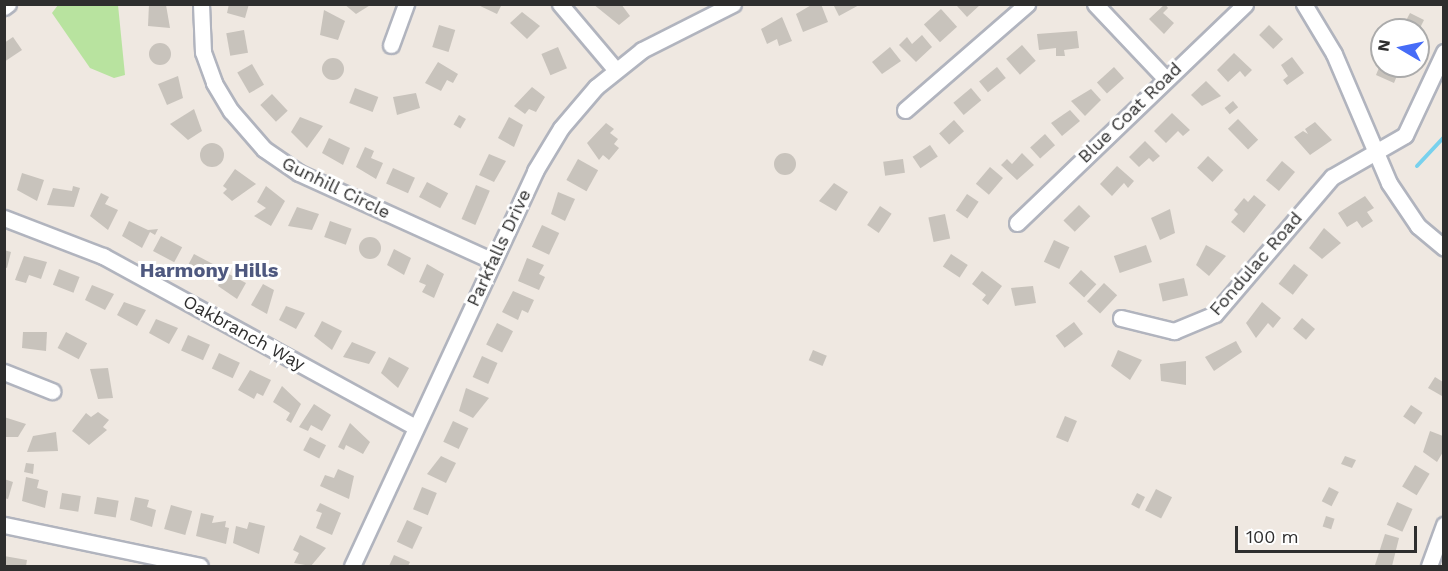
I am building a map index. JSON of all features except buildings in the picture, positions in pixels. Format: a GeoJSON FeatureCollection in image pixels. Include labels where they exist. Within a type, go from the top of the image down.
{"type":"FeatureCollection","features":[{"type":"Feature","properties":{"kind":"street"},"geometry":{"type":"LineString","coordinates":[[4,7],[8,4]]}},
{"type":"Feature","properties":{"kind":"street","name":"Gunhill Circle"},"geometry":{"type":"LineString","coordinates":[[201,4],[203,52],[214,83],[231,111],[264,149],[299,173],[493,261]]}},
{"type":"Feature","properties":{"kind":"street"},"geometry":{"type":"LineString","coordinates":[[391,45],[406,4]]}},
{"type":"Feature","properties":{"kind":"street"},"geometry":{"type":"LineString","coordinates":[[560,4],[615,69]]}},
{"type":"Feature","properties":{"kind":"street","name":"Parkfalls Drive"},"geometry":{"type":"LineString","coordinates":[[352,567],[535,171],[561,128],[615,69],[676,31],[734,4]]}},
{"type":"Feature","properties":{"kind":"street"},"geometry":{"type":"LineString","coordinates":[[905,110],[1027,4]]}},
{"type":"Feature","properties":{"kind":"street"},"geometry":{"type":"LineString","coordinates":[[1095,4],[1165,78]]}},
{"type":"Feature","properties":{"kind":"street","name":"Blue Coat Road"},"geometry":{"type":"LineString","coordinates":[[1017,223],[1165,78],[1245,4]]}},
{"type":"Feature","properties":{"kind":"street"},"geometry":{"type":"LineString","coordinates":[[1304,4],[1334,54],[1375,152],[1407,212],[1443,248]]}},
{"type":"Feature","properties":{"kind":"street","name":"Fondulac Road"},"geometry":{"type":"LineString","coordinates":[[1121,318],[1174,331],[1205,321],[1226,303],[1332,177],[1397,141],[1411,127],[1443,52]]}},
{"type":"Feature","properties":{"kind":"street","name":"Oakbranch Way"},"geometry":{"type":"LineString","coordinates":[[4,218],[103,256],[415,427]]}},
{"type":"Feature","properties":{"kind":"street"},"geometry":{"type":"LineString","coordinates":[[4,372],[52,391]]}},
{"type":"Feature","properties":{"kind":"street"},"geometry":{"type":"LineString","coordinates":[[4,525],[200,567]]}},
{"type":"Feature","properties":{"kind":"street"},"geometry":{"type":"LineString","coordinates":[[1429,567],[1443,525]]}},
{"type":"Feature","properties":{"kind":"green space"},"geometry":{"type":"Polygon","coordinates":[[[58,5],[118,5],[125,75],[114,78],[90,68],[52,13],[58,5]]]}},
{"type":"Feature","properties":{"kind":"waterway"},"geometry":{"type":"LineString","coordinates":[[1417,166],[1444,137]]}},
{"type":"Feature","properties":{"kind":"district","name":"Harmony Hills"},"geometry":{"type":"Point","coordinates":[209,270]}}]}
